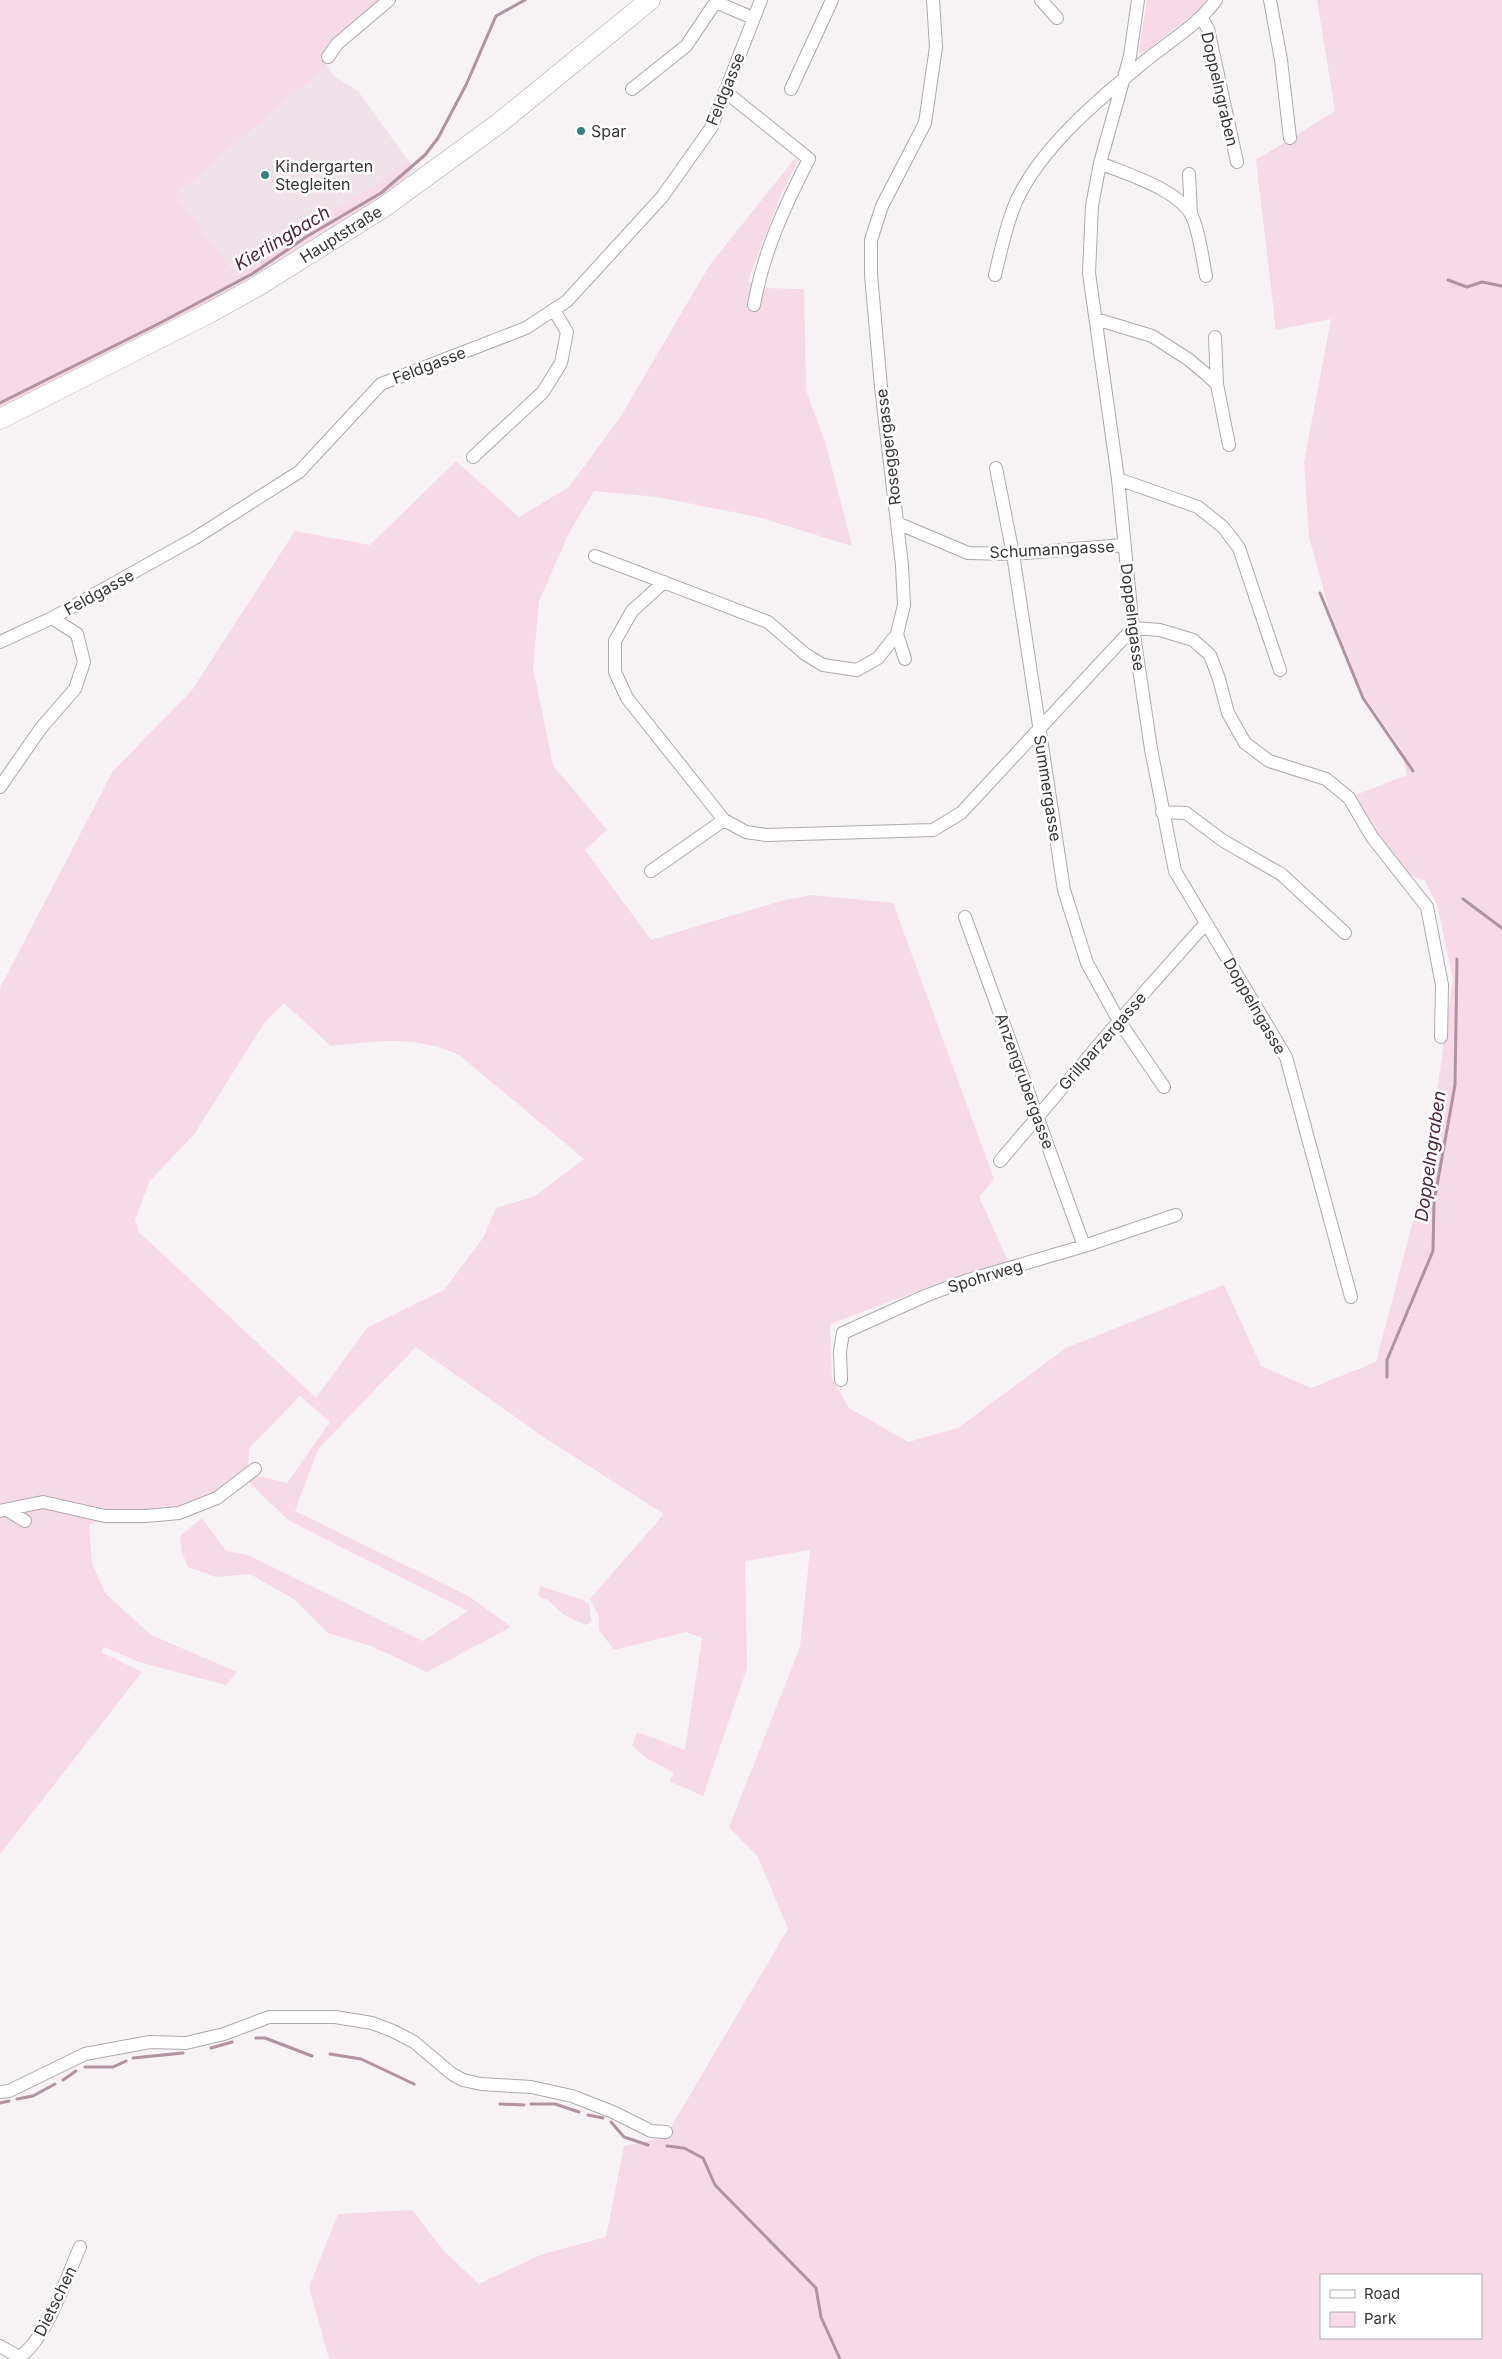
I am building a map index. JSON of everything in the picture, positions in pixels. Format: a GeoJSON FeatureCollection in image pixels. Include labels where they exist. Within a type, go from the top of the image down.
{"type":"FeatureCollection","features":[{"type":"Feature","properties":{"kind":"main road","name":"Hauptstraße"},"geometry":{"type":"LineString","coordinates":[[0,419],[209,313],[256,287],[384,207],[498,124],[650,0]]}},
{"type":"Feature","properties":{"kind":"street"},"geometry":{"type":"LineString","coordinates":[[328,57],[337,44],[388,0]]}},
{"type":"Feature","properties":{"kind":"street","name":"Feldgasse"},"geometry":{"type":"LineString","coordinates":[[0,642],[52,618],[195,538],[299,472],[381,384],[526,328],[567,301],[662,197],[711,128],[761,0]]}},
{"type":"Feature","properties":{"kind":"street"},"geometry":{"type":"LineString","coordinates":[[791,89],[832,0]]}},
{"type":"Feature","properties":{"kind":"street","name":"Roseggergasse"},"geometry":{"type":"LineString","coordinates":[[595,556],[768,622],[805,654],[823,665],[857,670],[878,658],[897,634],[904,605],[902,565],[881,387],[871,275],[871,240],[882,206],[925,123],[936,48],[934,0]]}},
{"type":"Feature","properties":{"kind":"street"},"geometry":{"type":"LineString","coordinates":[[1041,0],[1057,18]]}},
{"type":"Feature","properties":{"kind":"street","name":"Doppelngasse"},"geometry":{"type":"LineString","coordinates":[[1138,0],[1124,79],[1100,162],[1092,206],[1089,273],[1118,479],[1123,544],[1133,628],[1162,812],[1175,871],[1286,1057],[1351,1297]]}},
{"type":"Feature","properties":{"kind":"street","name":"Doppelngraben"},"geometry":{"type":"LineString","coordinates":[[1124,79],[1201,17],[1216,0]]}},
{"type":"Feature","properties":{"kind":"street"},"geometry":{"type":"LineString","coordinates":[[1270,0],[1280,52],[1290,138]]}},
{"type":"Feature","properties":{"kind":"street"},"geometry":{"type":"LineString","coordinates":[[632,89],[686,46],[713,6],[718,3],[753,18]]}},
{"type":"Feature","properties":{"kind":"street","name":"Doppelngraben"},"geometry":{"type":"LineString","coordinates":[[1201,17],[1208,29],[1237,162]]}},
{"type":"Feature","properties":{"kind":"street"},"geometry":{"type":"LineString","coordinates":[[995,275],[1009,222],[1025,184],[1054,146],[1124,79]]}},
{"type":"Feature","properties":{"kind":"street"},"geometry":{"type":"LineString","coordinates":[[726,92],[809,159],[781,213],[757,286],[754,305]]}},
{"type":"Feature","properties":{"kind":"street"},"geometry":{"type":"LineString","coordinates":[[1100,162],[1149,183],[1173,196],[1191,215]]}},
{"type":"Feature","properties":{"kind":"street"},"geometry":{"type":"LineString","coordinates":[[1189,174],[1191,215],[1206,276]]}},
{"type":"Feature","properties":{"kind":"street"},"geometry":{"type":"LineString","coordinates":[[472,457],[543,392],[561,364],[567,332],[554,310]]}},
{"type":"Feature","properties":{"kind":"street"},"geometry":{"type":"LineString","coordinates":[[1096,319],[1152,336],[1188,358],[1217,384]]}},
{"type":"Feature","properties":{"kind":"street"},"geometry":{"type":"LineString","coordinates":[[1214,337],[1217,384],[1229,445]]}},
{"type":"Feature","properties":{"kind":"street","name":"Summergasse"},"geometry":{"type":"LineString","coordinates":[[996,468],[1013,554],[1038,729],[1064,890],[1087,963],[1118,1021],[1164,1087]]}},
{"type":"Feature","properties":{"kind":"street"},"geometry":{"type":"LineString","coordinates":[[1118,479],[1198,507],[1224,527],[1238,548],[1280,670]]}},
{"type":"Feature","properties":{"kind":"street","name":"Schumanngasse"},"geometry":{"type":"LineString","coordinates":[[897,523],[968,553],[1013,554],[1123,544]]}},
{"type":"Feature","properties":{"kind":"street"},"geometry":{"type":"LineString","coordinates":[[664,582],[632,611],[615,641],[615,672],[627,698],[724,820],[746,832],[766,835],[933,830],[961,813],[1133,628],[1160,630],[1193,640],[1210,655],[1228,713],[1245,743],[1269,761],[1326,779],[1349,798],[1372,837],[1427,907],[1442,986],[1441,1037]]}},
{"type":"Feature","properties":{"kind":"street"},"geometry":{"type":"LineString","coordinates":[[0,787],[41,728],[75,689],[84,662],[77,634],[52,618]]}},
{"type":"Feature","properties":{"kind":"street"},"geometry":{"type":"LineString","coordinates":[[897,634],[905,659]]}},
{"type":"Feature","properties":{"kind":"street"},"geometry":{"type":"LineString","coordinates":[[1162,812],[1186,813],[1222,840],[1281,874],[1345,933]]}},
{"type":"Feature","properties":{"kind":"street"},"geometry":{"type":"LineString","coordinates":[[651,872],[724,820]]}},
{"type":"Feature","properties":{"kind":"street","name":"Anzengrubergasse"},"geometry":{"type":"LineString","coordinates":[[964,916],[1084,1246]]}},
{"type":"Feature","properties":{"kind":"street","name":"Grillparzergasse"},"geometry":{"type":"LineString","coordinates":[[1000,1161],[1118,1021],[1206,923]]}},
{"type":"Feature","properties":{"kind":"street","name":"Spohrweg"},"geometry":{"type":"LineString","coordinates":[[841,1380],[840,1351],[843,1333],[925,1296],[965,1281],[1084,1246],[1176,1215]]}},
{"type":"Feature","properties":{"kind":"street"},"geometry":{"type":"LineString","coordinates":[[3,1510],[43,1502],[105,1516],[146,1516],[179,1513],[217,1498],[255,1469]]}},
{"type":"Feature","properties":{"kind":"street"},"geometry":{"type":"LineString","coordinates":[[3,1510],[25,1521]]}},
{"type":"Feature","properties":{"kind":"street"},"geometry":{"type":"LineString","coordinates":[[0,2092],[9,2090],[85,2054],[150,2042],[186,2043],[224,2034],[269,2017],[335,2017],[372,2023],[393,2030],[414,2042],[452,2074],[471,2082],[531,2087],[572,2096],[613,2112],[651,2131],[666,2132]]}},
{"type":"Feature","properties":{"kind":"street","name":"Dietschen"},"geometry":{"type":"LineString","coordinates":[[0,2346],[19,2357],[28,2351],[43,2331],[80,2247]]}},
{"type":"Feature","properties":{"kind":"shaded area"},"geometry":{"type":"Polygon","coordinates":[[[327,66],[335,77],[358,91],[407,159],[380,182],[233,270],[176,195],[327,66]]]}},
{"type":"Feature","properties":{"kind":"green space"},"geometry":{"type":"Polygon","coordinates":[[[0,0],[380,0],[331,43],[327,66],[176,195],[233,270],[380,182],[407,159],[414,170],[390,192],[217,298],[0,407],[0,0]]]}},
{"type":"Feature","properties":{"kind":"green space"},"geometry":{"type":"Polygon","coordinates":[[[1147,0],[1208,0],[1198,11],[1142,54],[1139,52],[1147,0]]]}},
{"type":"Feature","properties":{"kind":"green space"},"geometry":{"type":"Polygon","coordinates":[[[1317,0],[1502,0],[1502,2359],[329,2359],[309,2287],[338,2214],[412,2210],[443,2250],[479,2284],[540,2255],[606,2237],[624,2146],[665,2137],[788,1929],[758,1857],[729,1827],[800,1647],[810,1550],[745,1561],[747,1668],[703,1796],[669,1781],[674,1773],[646,1758],[632,1745],[637,1732],[685,1750],[702,1638],[686,1632],[614,1650],[599,1630],[599,1617],[590,1599],[664,1514],[548,1440],[416,1347],[318,1449],[295,1511],[470,1597],[511,1627],[427,1672],[371,1646],[328,1633],[295,1600],[250,1574],[216,1577],[188,1567],[182,1552],[180,1536],[202,1518],[226,1551],[248,1555],[423,1641],[468,1611],[288,1520],[247,1480],[254,1475],[287,1483],[330,1422],[300,1396],[249,1448],[248,1470],[219,1489],[188,1505],[156,1513],[117,1517],[89,1525],[92,1564],[106,1594],[151,1635],[237,1672],[226,1685],[142,1663],[104,1647],[101,1652],[142,1672],[0,1854],[0,988],[113,771],[192,690],[295,531],[370,545],[456,461],[519,517],[569,487],[621,416],[709,266],[796,157],[797,162],[781,195],[748,281],[763,288],[804,289],[806,390],[826,445],[852,546],[758,517],[657,497],[594,491],[570,531],[539,601],[533,668],[553,765],[607,830],[585,850],[651,940],[781,901],[812,895],[893,903],[994,1179],[979,1197],[1008,1261],[950,1279],[830,1324],[832,1379],[849,1408],[908,1442],[958,1428],[1066,1348],[1224,1285],[1261,1366],[1311,1388],[1376,1362],[1425,1175],[1453,979],[1437,904],[1425,881],[1404,873],[1377,837],[1356,795],[1407,775],[1401,749],[1363,694],[1329,609],[1309,537],[1304,462],[1331,319],[1276,330],[1256,160],[1335,111],[1317,0]],[[284,1003],[264,1023],[195,1133],[149,1182],[135,1220],[139,1232],[316,1398],[367,1328],[444,1290],[483,1238],[496,1208],[535,1196],[584,1159],[459,1055],[427,1044],[411,1042],[381,1041],[331,1046],[284,1003]]]}},
{"type":"Feature","properties":{"kind":"green space"},"geometry":{"type":"Polygon","coordinates":[[[540,1586],[583,1600],[589,1604],[591,1621],[586,1625],[564,1615],[548,1600],[538,1596],[540,1586]]]}},
{"type":"Feature","properties":{"kind":"waterway","name":"Kierlingbach"},"geometry":{"type":"LineString","coordinates":[[0,403],[158,324],[252,274],[306,237],[381,193],[425,155],[438,138],[466,85],[496,16],[525,0]]}},
{"type":"Feature","properties":{"kind":"waterway"},"geometry":{"type":"LineString","coordinates":[[1448,280],[1467,287],[1482,282],[1502,286]]}},
{"type":"Feature","properties":{"kind":"waterway","name":"Doppelngraben"},"geometry":{"type":"LineString","coordinates":[[1320,593],[1363,698],[1413,771]]}},
{"type":"Feature","properties":{"kind":"waterway"},"geometry":{"type":"LineString","coordinates":[[1463,899],[1502,928]]}},
{"type":"Feature","properties":{"kind":"waterway","name":"Doppelngraben"},"geometry":{"type":"LineString","coordinates":[[1387,1377],[1387,1360],[1433,1251],[1434,1202],[1455,1085],[1457,959]]}},
{"type":"Feature","properties":{"kind":"waterway"},"geometry":{"type":"LineString","coordinates":[[256,2038],[265,2038],[312,2056]]}},
{"type":"Feature","properties":{"kind":"waterway"},"geometry":{"type":"LineString","coordinates":[[211,2048],[232,2042]]}},
{"type":"Feature","properties":{"kind":"waterway"},"geometry":{"type":"LineString","coordinates":[[133,2058],[183,2053]]}},
{"type":"Feature","properties":{"kind":"waterway"},"geometry":{"type":"LineString","coordinates":[[330,2054],[361,2059],[414,2084]]}},
{"type":"Feature","properties":{"kind":"waterway"},"geometry":{"type":"LineString","coordinates":[[85,2067],[113,2067],[126,2061]]}},
{"type":"Feature","properties":{"kind":"waterway"},"geometry":{"type":"LineString","coordinates":[[63,2080],[76,2071]]}},
{"type":"Feature","properties":{"kind":"waterway"},"geometry":{"type":"LineString","coordinates":[[17,2099],[33,2096],[55,2084]]}},
{"type":"Feature","properties":{"kind":"waterway"},"geometry":{"type":"LineString","coordinates":[[0,2103],[9,2101]]}},
{"type":"Feature","properties":{"kind":"waterway"},"geometry":{"type":"LineString","coordinates":[[500,2104],[524,2105]]}},
{"type":"Feature","properties":{"kind":"waterway"},"geometry":{"type":"LineString","coordinates":[[531,2104],[555,2104],[579,2112]]}},
{"type":"Feature","properties":{"kind":"waterway"},"geometry":{"type":"LineString","coordinates":[[588,2115],[603,2118]]}},
{"type":"Feature","properties":{"kind":"waterway"},"geometry":{"type":"LineString","coordinates":[[611,2122],[624,2137],[648,2145]]}},
{"type":"Feature","properties":{"kind":"waterway"},"geometry":{"type":"LineString","coordinates":[[667,2146],[684,2148],[703,2158],[715,2185],[816,2288],[821,2317],[840,2359]]}},
{"type":"Feature","properties":{"kind":"place","name":"Spar"},"geometry":{"type":"Point","coordinates":[581,131]}},
{"type":"Feature","properties":{"kind":"place","name":"Kindergarten Stegleiten"},"geometry":{"type":"Point","coordinates":[265,175]}}]}
